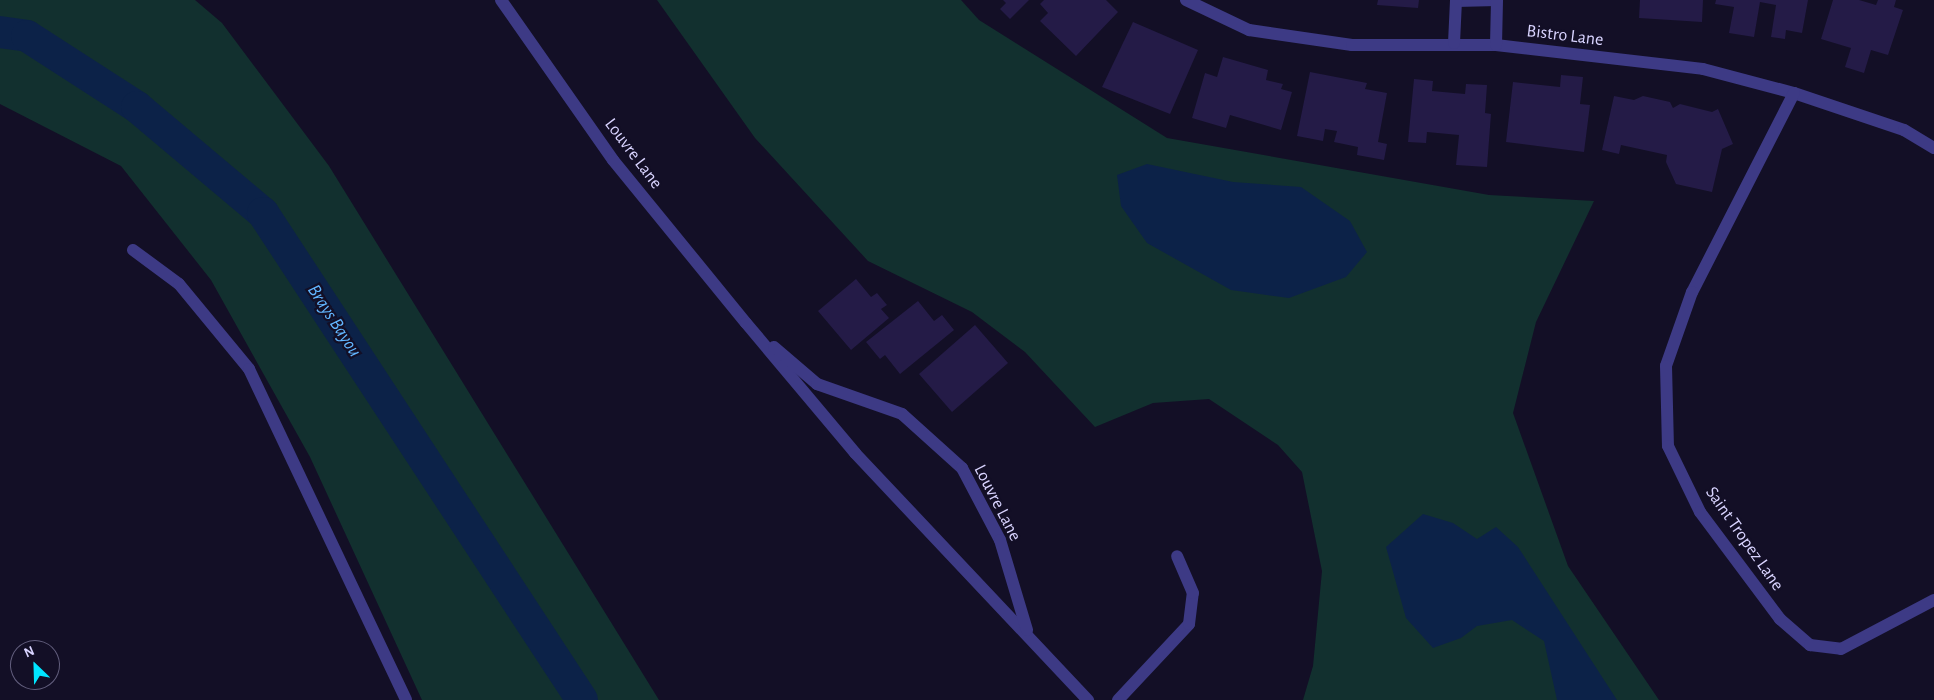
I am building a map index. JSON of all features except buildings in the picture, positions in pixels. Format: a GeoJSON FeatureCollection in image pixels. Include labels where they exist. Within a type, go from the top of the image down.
{"type":"FeatureCollection","features":[{"type":"Feature","properties":{"kind":"street","name":"Louvre Lane"},"geometry":{"type":"LineString","coordinates":[[501,0],[613,160],[746,324],[855,453],[1028,632],[1088,700]]}},
{"type":"Feature","properties":{"kind":"street","name":"Bistro Lane"},"geometry":{"type":"LineString","coordinates":[[1186,0],[1249,30],[1352,45],[1454,43],[1496,45],[1703,69],[1794,93],[1904,130],[1934,148]]}},
{"type":"Feature","properties":{"kind":"street"},"geometry":{"type":"LineString","coordinates":[[1454,43],[1456,0],[1498,0],[1496,45]]}},
{"type":"Feature","properties":{"kind":"street","name":"Saint Tropez Lane"},"geometry":{"type":"LineString","coordinates":[[1794,93],[1692,292],[1666,366],[1668,446],[1700,512],[1780,620],[1810,645],[1841,649],[1934,600]]}},
{"type":"Feature","properties":{"kind":"street"},"geometry":{"type":"LineString","coordinates":[[133,250],[179,284],[249,369],[406,700]]}},
{"type":"Feature","properties":{"kind":"street","name":"Louvre Lane"},"geometry":{"type":"LineString","coordinates":[[746,324],[817,384],[902,414],[962,468],[1000,540],[1028,632]]}},
{"type":"Feature","properties":{"kind":"street"},"geometry":{"type":"LineString","coordinates":[[1118,700],[1189,624],[1193,593],[1177,556]]}},
{"type":"Feature","properties":{"kind":"green space"},"geometry":{"type":"Polygon","coordinates":[[[0,0],[195,0],[222,23],[329,166],[659,700],[422,700],[310,457],[211,280],[121,166],[0,104],[0,0]]]}},
{"type":"Feature","properties":{"kind":"green space"},"geometry":{"type":"Polygon","coordinates":[[[657,0],[961,0],[979,20],[1167,138],[1489,195],[1594,201],[1536,322],[1513,413],[1568,566],[1659,700],[1303,700],[1313,666],[1322,571],[1302,472],[1278,445],[1209,399],[1153,403],[1095,427],[1025,352],[972,312],[868,261],[755,138],[657,0]]]}},
{"type":"Feature","properties":{"kind":"water"},"geometry":{"type":"Polygon","coordinates":[[[1147,164],[1233,182],[1301,187],[1350,221],[1367,252],[1346,277],[1289,298],[1231,290],[1147,243],[1121,206],[1117,175],[1147,164]]]}},
{"type":"Feature","properties":{"kind":"water"},"geometry":{"type":"Polygon","coordinates":[[[1423,514],[1453,523],[1477,539],[1496,527],[1518,547],[1617,700],[1557,700],[1544,641],[1512,620],[1477,626],[1461,638],[1433,648],[1406,618],[1386,547],[1423,514]]]}},
{"type":"Feature","properties":{"kind":"waterway","name":"Brays Bayou"},"geometry":{"type":"LineString","coordinates":[[0,32],[27,36],[137,107],[263,213],[582,700]]}}]}
